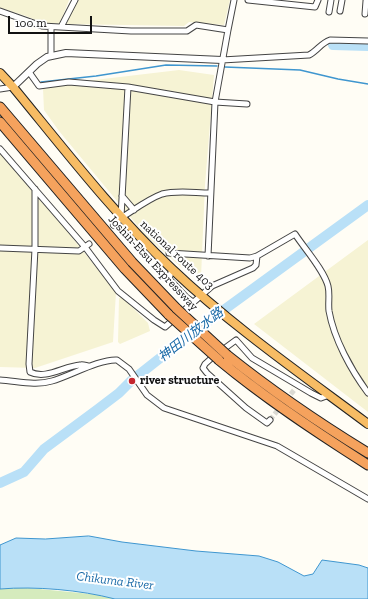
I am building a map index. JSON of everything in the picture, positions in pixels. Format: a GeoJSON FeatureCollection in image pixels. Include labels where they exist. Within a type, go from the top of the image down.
{"type":"FeatureCollection","features":[{"type":"Feature","properties":{"kind":"highway","name":"national route 403"},"geometry":{"type":"LineString","coordinates":[[0,73],[121,218],[172,269],[240,327],[368,424]]}},
{"type":"Feature","properties":{"kind":"highway","name":"Joshin-Etsu Expressway"},"geometry":{"type":"LineString","coordinates":[[0,107],[132,262],[177,309],[227,355],[293,404],[368,453]]}},
{"type":"Feature","properties":{"kind":"highway","name":"Joshin-Etsu Expressway"},"geometry":{"type":"LineString","coordinates":[[0,122],[125,269],[169,315],[219,360],[272,402],[368,466]]}},
{"type":"Feature","properties":{"kind":"street"},"geometry":{"type":"LineString","coordinates":[[61,27],[75,0]]}},
{"type":"Feature","properties":{"kind":"street"},"geometry":{"type":"LineString","coordinates":[[208,256],[215,102],[234,0]]}},
{"type":"Feature","properties":{"kind":"street"},"geometry":{"type":"LineString","coordinates":[[248,0],[315,7],[318,0]]}},
{"type":"Feature","properties":{"kind":"street"},"geometry":{"type":"LineString","coordinates":[[329,12],[331,0]]}},
{"type":"Feature","properties":{"kind":"street"},"geometry":{"type":"LineString","coordinates":[[340,11],[342,0]]}},
{"type":"Feature","properties":{"kind":"street"},"geometry":{"type":"LineString","coordinates":[[359,0],[367,1],[365,14]]}},
{"type":"Feature","properties":{"kind":"street"},"geometry":{"type":"LineString","coordinates":[[0,12],[42,26],[131,31],[187,31],[196,24],[228,30]]}},
{"type":"Feature","properties":{"kind":"street"},"geometry":{"type":"LineString","coordinates":[[51,26],[52,56]]}},
{"type":"Feature","properties":{"kind":"street"},"geometry":{"type":"LineString","coordinates":[[0,89],[13,87],[37,64],[47,57],[66,54],[222,60],[309,55],[315,52],[325,42],[330,40],[368,41]]}},
{"type":"Feature","properties":{"kind":"street"},"geometry":{"type":"LineString","coordinates":[[30,72],[39,86],[69,82],[128,87],[215,102],[247,104]]}},
{"type":"Feature","properties":{"kind":"street"},"geometry":{"type":"LineString","coordinates":[[121,218],[128,87]]}},
{"type":"Feature","properties":{"kind":"street"},"geometry":{"type":"LineString","coordinates":[[0,149],[87,245],[118,291],[165,327],[193,302],[204,297],[212,286],[256,265],[258,256]]}},
{"type":"Feature","properties":{"kind":"street"},"geometry":{"type":"LineString","coordinates":[[35,189],[29,364],[30,372],[35,375],[81,365],[91,366]]}},
{"type":"Feature","properties":{"kind":"street"},"geometry":{"type":"LineString","coordinates":[[114,225],[121,218],[163,194],[177,192],[210,193]]}},
{"type":"Feature","properties":{"kind":"street"},"geometry":{"type":"LineString","coordinates":[[122,196],[134,210]]}},
{"type":"Feature","properties":{"kind":"street"},"geometry":{"type":"LineString","coordinates":[[169,253],[250,258],[258,256],[295,234],[316,264],[328,286],[329,310],[335,332],[355,375],[368,393]]}},
{"type":"Feature","properties":{"kind":"street"},"geometry":{"type":"LineString","coordinates":[[0,248],[79,251],[87,245]]}},
{"type":"Feature","properties":{"kind":"street"},"geometry":{"type":"LineString","coordinates":[[172,269],[169,279],[186,297],[193,302]]}},
{"type":"Feature","properties":{"kind":"street"},"geometry":{"type":"LineString","coordinates":[[270,420],[267,423],[246,408],[203,368],[205,364],[236,340],[252,358],[296,387],[321,398],[329,395]]}},
{"type":"Feature","properties":{"kind":"street"},"geometry":{"type":"LineString","coordinates":[[0,380],[39,383],[52,382],[91,366],[117,360],[129,369],[148,394],[164,408],[276,446],[368,499]]}},
{"type":"Feature","properties":{"kind":"shaded area"},"geometry":{"type":"Polygon","coordinates":[[[0,0],[69,0],[60,24],[43,23],[0,8],[0,0]]]}},
{"type":"Feature","properties":{"kind":"shaded area"},"geometry":{"type":"Polygon","coordinates":[[[78,0],[230,0],[224,25],[189,22],[184,26],[66,24],[78,0]]]}},
{"type":"Feature","properties":{"kind":"shaded area"},"geometry":{"type":"Polygon","coordinates":[[[179,70],[214,75],[205,185],[201,277],[181,267],[146,236],[59,131],[44,110],[43,89],[86,81],[179,70]]]}},
{"type":"Feature","properties":{"kind":"shaded area"},"geometry":{"type":"Polygon","coordinates":[[[0,154],[67,231],[116,292],[113,342],[35,368],[0,367],[0,154]]]}},
{"type":"Feature","properties":{"kind":"shaded area"},"geometry":{"type":"Polygon","coordinates":[[[368,240],[368,412],[254,324],[368,240]]]}},
{"type":"Feature","properties":{"kind":"shaded area"},"geometry":{"type":"Polygon","coordinates":[[[122,297],[148,323],[150,331],[120,344],[118,342],[119,298],[122,297]]]}},
{"type":"Feature","properties":{"kind":"green space"},"geometry":{"type":"Polygon","coordinates":[[[19,587],[101,595],[115,599],[0,599],[0,589],[19,587]]]}},
{"type":"Feature","properties":{"kind":"water","name":"Chikuma River"},"geometry":{"type":"Polygon","coordinates":[[[89,536],[122,542],[196,551],[259,556],[278,562],[304,576],[313,574],[322,560],[359,565],[368,568],[368,599],[115,599],[88,593],[58,590],[28,588],[0,589],[0,545],[16,538],[45,539],[89,536]]]}},
{"type":"Feature","properties":{"kind":"waterway"},"geometry":{"type":"LineString","coordinates":[[333,45],[368,46]]}},
{"type":"Feature","properties":{"kind":"waterway"},"geometry":{"type":"LineString","coordinates":[[41,82],[96,76],[166,65],[217,66]]}},
{"type":"Feature","properties":{"kind":"waterway"},"geometry":{"type":"LineString","coordinates":[[225,67],[300,70],[368,84]]}},
{"type":"Feature","properties":{"kind":"waterway","name":"神田川放水路"},"geometry":{"type":"LineString","coordinates":[[0,483],[24,472],[44,449],[119,393],[131,381],[188,336],[368,205]]}},
{"type":"Feature","properties":{"kind":"tunnel"},"geometry":{"type":"LineString","coordinates":[[286,400],[295,389]]}},
{"type":"Feature","properties":{"kind":"tunnel"},"geometry":{"type":"LineString","coordinates":[[270,420],[281,406]]}},
{"type":"Feature","properties":{"kind":"place","name":"river structure"},"geometry":{"type":"Point","coordinates":[132,381]}}]}
